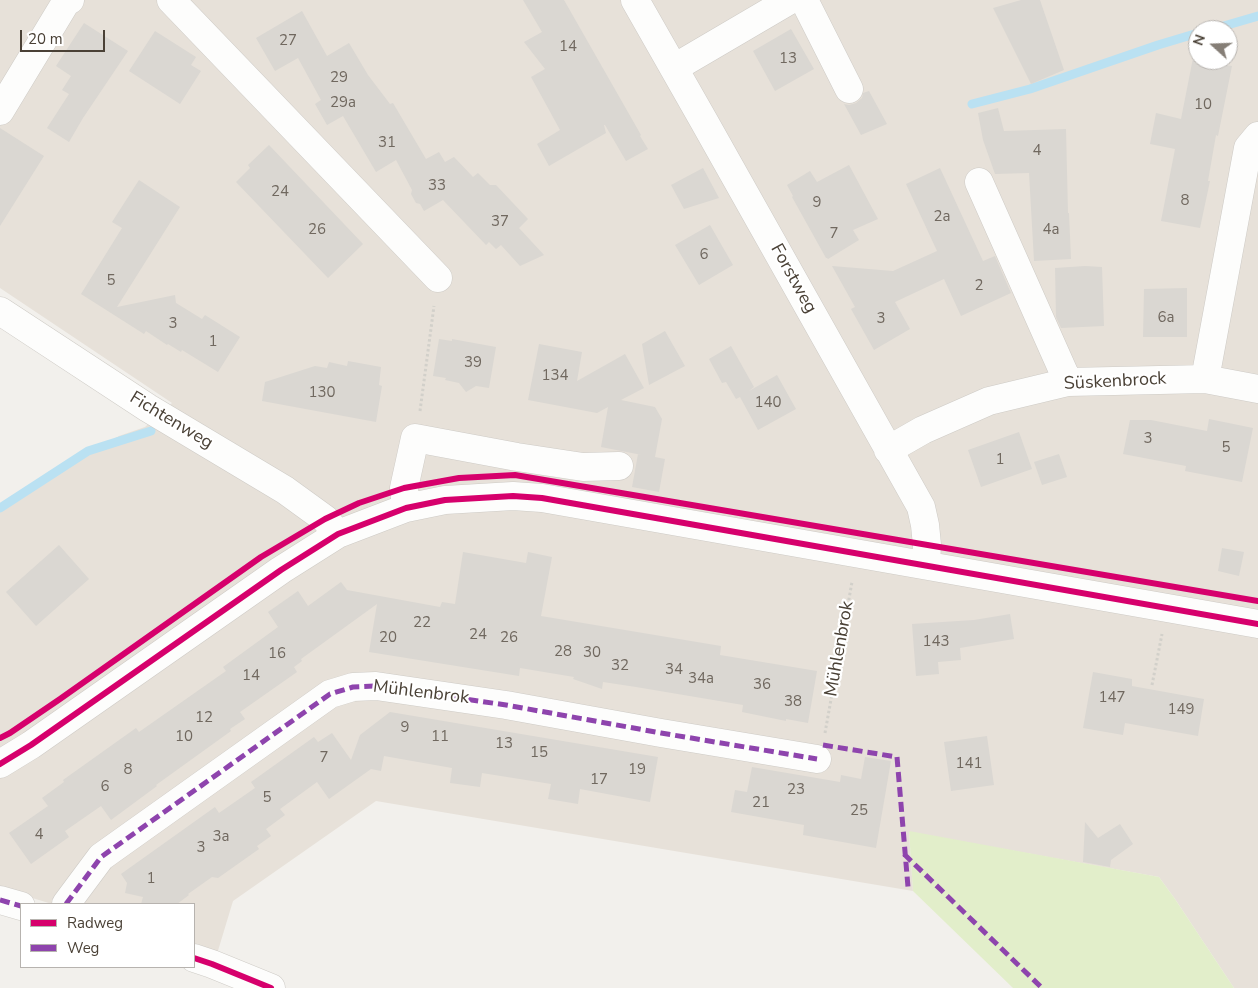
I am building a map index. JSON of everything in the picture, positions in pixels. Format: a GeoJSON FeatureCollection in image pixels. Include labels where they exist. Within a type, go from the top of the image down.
{"type":"FeatureCollection","features":[{"type":"Feature","properties":{"kind":"street"},"geometry":{"type":"LineString","coordinates":[[0,110],[66,2],[70,0]]}},
{"type":"Feature","properties":{"kind":"street"},"geometry":{"type":"LineString","coordinates":[[171,0],[438,278]]}},
{"type":"Feature","properties":{"kind":"street","name":"Forstweg"},"geometry":{"type":"LineString","coordinates":[[635,0],[921,507],[926,525],[926,565]]}},
{"type":"Feature","properties":{"kind":"street"},"geometry":{"type":"LineString","coordinates":[[674,68],[790,0]]}},
{"type":"Feature","properties":{"kind":"street"},"geometry":{"type":"LineString","coordinates":[[804,0],[849,89]]}},
{"type":"Feature","properties":{"kind":"street"},"geometry":{"type":"LineString","coordinates":[[1205,379],[1250,182],[1248,148],[1258,136]]}},
{"type":"Feature","properties":{"kind":"street"},"geometry":{"type":"LineString","coordinates":[[978,182],[1068,382]]}},
{"type":"Feature","properties":{"kind":"street","name":"Fichtenweg"},"geometry":{"type":"LineString","coordinates":[[0,311],[148,408],[285,490],[325,519],[338,534]]}},
{"type":"Feature","properties":{"kind":"street","name":"Süskenbrock"},"geometry":{"type":"LineString","coordinates":[[888,450],[923,430],[989,401],[1068,382],[1205,379],[1258,389]]}},
{"type":"Feature","properties":{"kind":"street"},"geometry":{"type":"LineString","coordinates":[[406,508],[404,488],[415,438],[516,457],[583,467],[618,466]]}},
{"type":"Feature","properties":{"kind":"street"},"geometry":{"type":"LineString","coordinates":[[0,764],[31,745],[281,570],[338,534],[406,508],[445,500],[513,496],[542,498],[1258,624]]}},
{"type":"Feature","properties":{"kind":"street","name":"Mühlenbrok"},"geometry":{"type":"LineString","coordinates":[[67,903],[101,857],[330,694],[354,687],[376,686],[506,705],[661,733],[821,747]]}},
{"type":"Feature","properties":{"kind":"street"},"geometry":{"type":"LineString","coordinates":[[0,900],[20,906]]}},
{"type":"Feature","properties":{"kind":"street"},"geometry":{"type":"LineString","coordinates":[[195,958],[271,988]]}},
{"type":"Feature","properties":{"kind":"path"},"geometry":{"type":"LineString","coordinates":[[415,438],[438,278]]}},
{"type":"Feature","properties":{"kind":"path"},"geometry":{"type":"LineString","coordinates":[[1152,685],[1168,608]]}},
{"type":"Feature","properties":{"kind":"shaded area"},"geometry":{"type":"Polygon","coordinates":[[[0,0],[1258,0],[1258,988],[1234,988],[1159,877],[909,832],[913,891],[376,801],[233,901],[217,954],[195,947],[195,903],[49,903],[0,888],[0,505],[60,466],[119,436],[145,427],[172,403],[0,288],[0,0]]]}},
{"type":"Feature","properties":{"kind":"green space"},"geometry":{"type":"Polygon","coordinates":[[[909,831],[1159,877],[1234,988],[1013,988],[913,891],[909,831]]]}},
{"type":"Feature","properties":{"kind":"building"},"geometry":{"type":"Polygon","coordinates":[[[523,0],[564,0],[648,149],[626,161],[604,125],[606,133],[549,166],[537,144],[560,130],[531,77],[545,69],[524,42],[542,32],[523,0]]]}},
{"type":"Feature","properties":{"kind":"building"},"geometry":{"type":"Polygon","coordinates":[[[1021,0],[1040,0],[1064,70],[1031,84],[993,8],[1021,0]]]}},
{"type":"Feature","properties":{"kind":"building"},"geometry":{"type":"Polygon","coordinates":[[[302,11],[327,56],[349,43],[368,75],[390,104],[393,103],[426,159],[439,152],[445,162],[454,157],[473,177],[478,173],[490,185],[496,185],[528,219],[519,228],[544,255],[520,266],[501,245],[496,249],[489,242],[486,245],[443,200],[424,211],[411,194],[412,190],[396,160],[376,172],[343,116],[327,125],[315,104],[321,100],[298,58],[275,71],[256,38],[302,11]]]}},
{"type":"Feature","properties":{"kind":"building"},"geometry":{"type":"Polygon","coordinates":[[[84,23],[128,51],[69,142],[47,128],[69,94],[62,90],[71,76],[56,66],[84,23]]]}},
{"type":"Feature","properties":{"kind":"building"},"geometry":{"type":"Polygon","coordinates":[[[791,29],[814,69],[775,91],[753,51],[791,29]]]}},
{"type":"Feature","properties":{"kind":"building"},"geometry":{"type":"Polygon","coordinates":[[[155,31],[196,57],[191,65],[201,71],[180,104],[129,71],[155,31]]]}},
{"type":"Feature","properties":{"kind":"building"},"geometry":{"type":"Polygon","coordinates":[[[1191,70],[1231,70],[1218,136],[1216,135],[1208,181],[1210,181],[1200,228],[1161,221],[1175,149],[1150,144],[1156,113],[1181,119],[1191,70]]]}},
{"type":"Feature","properties":{"kind":"building"},"geometry":{"type":"Polygon","coordinates":[[[869,91],[887,124],[861,135],[844,104],[856,103],[862,98],[863,93],[869,91]]]}},
{"type":"Feature","properties":{"kind":"building"},"geometry":{"type":"Polygon","coordinates":[[[998,108],[1004,131],[1066,129],[1071,259],[1034,261],[1029,173],[995,174],[983,140],[978,113],[998,108]]]}},
{"type":"Feature","properties":{"kind":"building"},"geometry":{"type":"Polygon","coordinates":[[[0,128],[44,156],[0,226],[0,128]]]}},
{"type":"Feature","properties":{"kind":"building"},"geometry":{"type":"Polygon","coordinates":[[[269,145],[363,244],[328,278],[236,182],[250,168],[248,165],[269,145]]]}},
{"type":"Feature","properties":{"kind":"building"},"geometry":{"type":"Polygon","coordinates":[[[849,165],[878,219],[853,230],[859,240],[828,259],[787,185],[810,171],[817,182],[849,165]]]}},
{"type":"Feature","properties":{"kind":"building"},"geometry":{"type":"Polygon","coordinates":[[[703,168],[719,198],[684,209],[671,185],[703,168]]]}},
{"type":"Feature","properties":{"kind":"building"},"geometry":{"type":"Polygon","coordinates":[[[940,168],[983,261],[995,256],[1011,293],[961,316],[944,279],[895,302],[910,329],[874,350],[851,309],[855,307],[832,266],[893,271],[937,251],[906,184],[940,168]]]}},
{"type":"Feature","properties":{"kind":"building"},"geometry":{"type":"Polygon","coordinates":[[[139,180],[180,207],[117,307],[175,295],[176,303],[202,319],[205,315],[240,337],[218,372],[182,350],[181,352],[167,345],[146,331],[144,334],[81,294],[122,228],[112,222],[139,180]]]}},
{"type":"Feature","properties":{"kind":"building"},"geometry":{"type":"Polygon","coordinates":[[[710,225],[733,265],[699,285],[675,245],[710,225]]]}},
{"type":"Feature","properties":{"kind":"building"},"geometry":{"type":"Polygon","coordinates":[[[1102,267],[1104,326],[1061,328],[1056,317],[1055,268],[1102,267]]]}},
{"type":"Feature","properties":{"kind":"building"},"geometry":{"type":"Polygon","coordinates":[[[1187,288],[1187,337],[1143,337],[1144,289],[1187,288]]]}},
{"type":"Feature","properties":{"kind":"building"},"geometry":{"type":"Polygon","coordinates":[[[665,331],[685,366],[649,385],[642,344],[665,331]]]}},
{"type":"Feature","properties":{"kind":"building"},"geometry":{"type":"Polygon","coordinates":[[[439,339],[452,341],[452,339],[496,347],[489,388],[476,386],[466,392],[459,383],[433,376],[439,339]]]}},
{"type":"Feature","properties":{"kind":"building"},"geometry":{"type":"Polygon","coordinates":[[[539,344],[582,352],[577,381],[625,354],[644,388],[621,400],[655,407],[662,419],[655,457],[665,459],[659,492],[632,487],[638,454],[601,447],[608,407],[597,413],[528,400],[539,344]]]}},
{"type":"Feature","properties":{"kind":"building"},"geometry":{"type":"Polygon","coordinates":[[[731,346],[754,387],[749,391],[777,375],[796,409],[758,430],[740,397],[736,399],[726,382],[722,383],[709,359],[731,346]]]}},
{"type":"Feature","properties":{"kind":"building"},"geometry":{"type":"Polygon","coordinates":[[[348,361],[381,367],[379,385],[382,386],[376,422],[262,401],[265,382],[315,366],[327,368],[329,362],[347,366],[348,361]]]}},
{"type":"Feature","properties":{"kind":"building"},"geometry":{"type":"Polygon","coordinates":[[[1209,419],[1253,428],[1242,482],[1185,471],[1186,466],[1123,454],[1130,420],[1151,420],[1207,431],[1209,419]]]}},
{"type":"Feature","properties":{"kind":"building"},"geometry":{"type":"Polygon","coordinates":[[[1019,432],[1032,469],[981,487],[968,450],[1019,432]]]}},
{"type":"Feature","properties":{"kind":"building"},"geometry":{"type":"Polygon","coordinates":[[[1059,454],[1067,477],[1042,485],[1034,462],[1059,454]]]}},
{"type":"Feature","properties":{"kind":"building"},"geometry":{"type":"Polygon","coordinates":[[[59,545],[89,579],[36,626],[6,592],[59,545]]]}},
{"type":"Feature","properties":{"kind":"building"},"geometry":{"type":"Polygon","coordinates":[[[1222,548],[1244,552],[1239,576],[1218,571],[1222,548]]]}},
{"type":"Feature","properties":{"kind":"building"},"geometry":{"type":"Polygon","coordinates":[[[463,552],[526,563],[528,552],[552,557],[541,616],[721,646],[720,655],[817,671],[808,723],[786,719],[786,721],[742,712],[743,705],[603,682],[602,689],[573,679],[574,677],[520,668],[519,676],[369,652],[377,604],[301,659],[302,661],[294,667],[297,672],[240,712],[245,719],[230,729],[231,731],[111,820],[101,806],[65,831],[69,837],[31,864],[9,833],[48,806],[42,798],[64,782],[63,780],[136,728],[139,732],[226,671],[223,667],[278,627],[268,612],[298,591],[308,606],[341,582],[347,590],[440,607],[442,602],[455,604],[463,552]]]}},
{"type":"Feature","properties":{"kind":"building"},"geometry":{"type":"Polygon","coordinates":[[[1010,614],[1014,639],[960,648],[961,660],[938,662],[939,674],[916,676],[912,624],[974,620],[1010,614]]]}},
{"type":"Feature","properties":{"kind":"building"},"geometry":{"type":"Polygon","coordinates":[[[1093,672],[1132,679],[1132,686],[1204,699],[1198,736],[1125,723],[1123,735],[1083,728],[1093,672]]]}},
{"type":"Feature","properties":{"kind":"building"},"geometry":{"type":"Polygon","coordinates":[[[390,712],[658,757],[650,802],[580,789],[578,804],[548,799],[551,784],[482,773],[480,787],[450,783],[452,768],[384,756],[381,771],[371,769],[329,799],[317,782],[280,809],[285,815],[266,829],[271,836],[257,846],[259,849],[218,878],[212,877],[178,903],[141,903],[143,897],[125,893],[127,883],[121,874],[215,807],[219,813],[255,788],[251,782],[314,737],[318,742],[332,733],[351,760],[360,735],[390,712]]]}},
{"type":"Feature","properties":{"kind":"building"},"geometry":{"type":"Polygon","coordinates":[[[987,736],[994,785],[951,791],[944,742],[987,736]]]}},
{"type":"Feature","properties":{"kind":"building"},"geometry":{"type":"Polygon","coordinates":[[[865,757],[891,761],[876,848],[803,835],[804,825],[731,812],[735,790],[747,792],[752,767],[840,782],[841,775],[861,779],[865,757]]]}},
{"type":"Feature","properties":{"kind":"building"},"geometry":{"type":"Polygon","coordinates":[[[1085,822],[1098,838],[1120,824],[1133,844],[1111,860],[1110,867],[1083,862],[1085,822]]]}},
{"type":"Feature","properties":{"kind":"waterway"},"geometry":{"type":"LineString","coordinates":[[1238,22],[1258,16]]}},
{"type":"Feature","properties":{"kind":"waterway"},"geometry":{"type":"LineString","coordinates":[[972,104],[1030,89],[1188,36]]}},
{"type":"Feature","properties":{"kind":"waterway"},"geometry":{"type":"LineString","coordinates":[[0,508],[88,451],[151,431]]}},
{"type":"Feature","properties":{"kind":"marked path"},"geometry":{"type":"LineString","coordinates":[[67,903],[101,857],[330,694],[353,687],[376,686],[506,705],[817,759]]}},
{"type":"Feature","properties":{"kind":"marked path"},"geometry":{"type":"LineString","coordinates":[[823,745],[897,757],[908,887]]}},
{"type":"Feature","properties":{"kind":"marked path"},"geometry":{"type":"LineString","coordinates":[[904,854],[1042,988]]}},
{"type":"Feature","properties":{"kind":"marked path"},"geometry":{"type":"LineString","coordinates":[[0,900],[20,906]]}},
{"type":"Feature","properties":{"kind":"cycle path"},"geometry":{"type":"LineString","coordinates":[[0,738],[60,699],[261,557],[325,519],[359,503],[404,488],[459,478],[515,475],[1258,601]]}},
{"type":"Feature","properties":{"kind":"cycle path"},"geometry":{"type":"LineString","coordinates":[[0,764],[31,745],[281,570],[338,534],[406,508],[445,500],[513,496],[542,498],[1258,624]]}},
{"type":"Feature","properties":{"kind":"cycle path"},"geometry":{"type":"LineString","coordinates":[[195,958],[271,988]]}}]}
